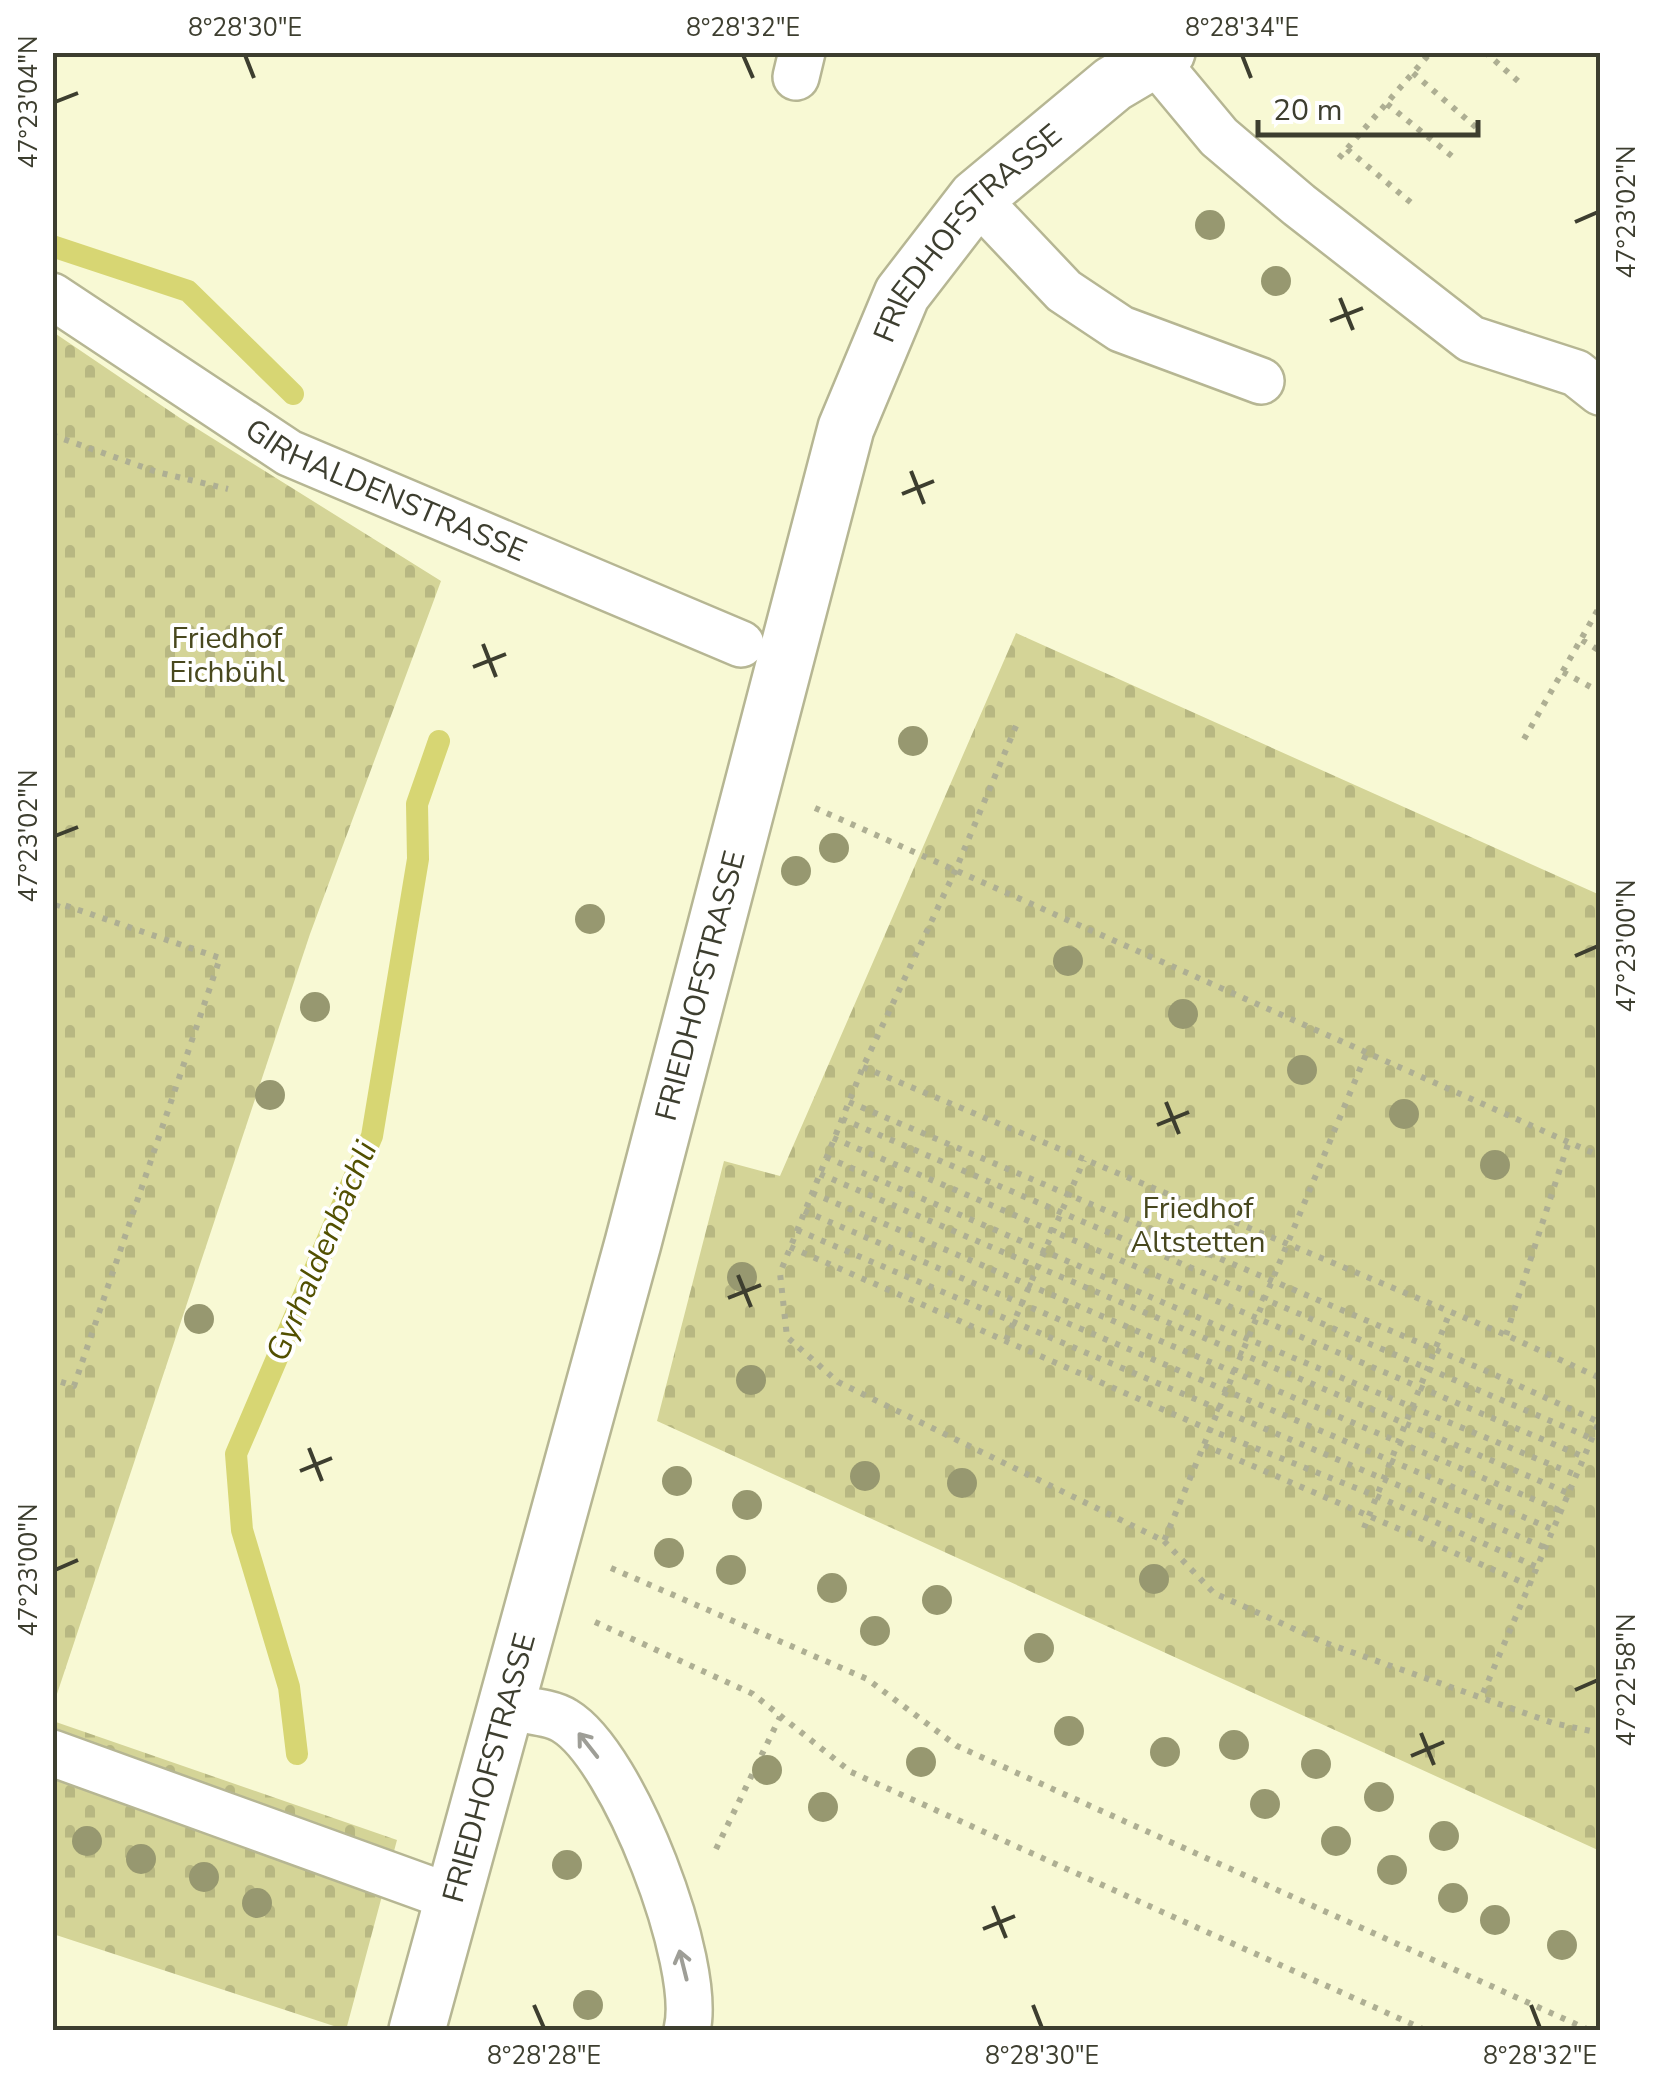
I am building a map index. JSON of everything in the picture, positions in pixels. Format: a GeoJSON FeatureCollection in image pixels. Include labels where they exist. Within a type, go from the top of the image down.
{"type":"FeatureCollection","features":[{"type":"Feature","properties":{"kind":"street","name":"FRIEDHOFSTRASSE"},"geometry":{"type":"LineString","coordinates":[[417,2030],[552,1545],[846,428],[902,294],[976,198],[1114,84],[1161,56]]}},
{"type":"Feature","properties":{"kind":"lane"},"geometry":{"type":"LineString","coordinates":[[1161,56],[1219,137],[1299,205],[1471,339],[1576,373],[1600,392]]}},
{"type":"Feature","properties":{"kind":"lane"},"geometry":{"type":"LineString","coordinates":[[976,198],[1064,291],[1120,328],[1261,382]]}},
{"type":"Feature","properties":{"kind":"lane","name":"GIRHALDENSTRASSE"},"geometry":{"type":"LineString","coordinates":[[52,296],[289,453],[741,644]]}},
{"type":"Feature","properties":{"kind":"lane"},"geometry":{"type":"LineString","coordinates":[[505,1707],[563,1719],[586,1739],[639,1827],[667,1900],[689,1989],[687,2030]]}},
{"type":"Feature","properties":{"kind":"lane"},"geometry":{"type":"LineString","coordinates":[[52,1753],[453,1898]]}},
{"type":"Feature","properties":{"kind":"path"},"geometry":{"type":"LineString","coordinates":[[1299,205],[1431,52]]}},
{"type":"Feature","properties":{"kind":"path"},"geometry":{"type":"LineString","coordinates":[[1484,52],[1518,81]]}},
{"type":"Feature","properties":{"kind":"path"},"geometry":{"type":"LineString","coordinates":[[1413,73],[1478,128]]}},
{"type":"Feature","properties":{"kind":"path"},"geometry":{"type":"LineString","coordinates":[[1387,104],[1453,157]]}},
{"type":"Feature","properties":{"kind":"path"},"geometry":{"type":"LineString","coordinates":[[1347,149],[1416,206]]}},
{"type":"Feature","properties":{"kind":"path"},"geometry":{"type":"LineString","coordinates":[[52,435],[157,472],[255,496],[289,453]]}},
{"type":"Feature","properties":{"kind":"path"},"geometry":{"type":"LineString","coordinates":[[1524,739],[1600,606]]}},
{"type":"Feature","properties":{"kind":"path"},"geometry":{"type":"LineString","coordinates":[[1582,640],[1600,650]]}},
{"type":"Feature","properties":{"kind":"path"},"geometry":{"type":"LineString","coordinates":[[1562,672],[1600,692]]}},
{"type":"Feature","properties":{"kind":"path"},"geometry":{"type":"LineString","coordinates":[[1016,726],[956,869],[863,1067],[796,1230],[780,1273],[787,1336],[838,1382],[1164,1541],[1214,1593],[1323,1642],[1553,1723],[1600,1733]]}},
{"type":"Feature","properties":{"kind":"path"},"geometry":{"type":"LineString","coordinates":[[809,806],[1600,1156]]}},
{"type":"Feature","properties":{"kind":"path"},"geometry":{"type":"LineString","coordinates":[[52,920],[58,903],[220,958],[74,1386],[52,1378]]}},
{"type":"Feature","properties":{"kind":"path"},"geometry":{"type":"LineString","coordinates":[[1164,1541],[1367,1052]]}},
{"type":"Feature","properties":{"kind":"path"},"geometry":{"type":"LineString","coordinates":[[863,1067],[1506,1335],[1600,1378]]}},
{"type":"Feature","properties":{"kind":"path"},"geometry":{"type":"LineString","coordinates":[[849,1102],[1599,1422],[1481,1698]]}},
{"type":"Feature","properties":{"kind":"path"},"geometry":{"type":"LineString","coordinates":[[842,1119],[1592,1439]]}},
{"type":"Feature","properties":{"kind":"path"},"geometry":{"type":"LineString","coordinates":[[833,1138],[1584,1457]]}},
{"type":"Feature","properties":{"kind":"path"},"geometry":{"type":"LineString","coordinates":[[1506,1335],[1569,1141]]}},
{"type":"Feature","properties":{"kind":"path"},"geometry":{"type":"LineString","coordinates":[[826,1157],[1248,1339],[1576,1474]]}},
{"type":"Feature","properties":{"kind":"path"},"geometry":{"type":"LineString","coordinates":[[1006,1340],[1084,1160]]}},
{"type":"Feature","properties":{"kind":"path"},"geometry":{"type":"LineString","coordinates":[[820,1174],[1569,1494]]}},
{"type":"Feature","properties":{"kind":"path"},"geometry":{"type":"LineString","coordinates":[[812,1193],[1561,1511]]}},
{"type":"Feature","properties":{"kind":"path"},"geometry":{"type":"LineString","coordinates":[[804,1211],[1554,1530]]}},
{"type":"Feature","properties":{"kind":"path"},"geometry":{"type":"LineString","coordinates":[[796,1230],[1546,1548]]}},
{"type":"Feature","properties":{"kind":"path"},"geometry":{"type":"LineString","coordinates":[[790,1247],[1210,1430],[1376,1496],[1538,1567]]}},
{"type":"Feature","properties":{"kind":"path"},"geometry":{"type":"LineString","coordinates":[[1364,1528],[1450,1312]]}},
{"type":"Feature","properties":{"kind":"path"},"geometry":{"type":"LineString","coordinates":[[1204,1446],[1530,1585]]}},
{"type":"Feature","properties":{"kind":"path"},"geometry":{"type":"LineString","coordinates":[[552,1545],[636,1577],[867,1679],[957,1746],[1589,2030]]}},
{"type":"Feature","properties":{"kind":"path"},"geometry":{"type":"LineString","coordinates":[[589,1620],[753,1694],[850,1772],[1425,2030]]}},
{"type":"Feature","properties":{"kind":"path"},"geometry":{"type":"LineString","coordinates":[[716,1849],[780,1717]]}},
{"type":"Feature","properties":{"kind":"green space","name":"Friedhof Eichbühl"},"geometry":{"type":"Polygon","coordinates":[[[53,332],[180,418],[441,581],[310,934],[53,1706],[53,332]]]}},
{"type":"Feature","properties":{"kind":"green space","name":"Friedhof Altstetten"},"geometry":{"type":"Polygon","coordinates":[[[1016,633],[1600,895],[1600,1851],[657,1421],[724,1161],[780,1176],[1016,633]]]}},
{"type":"Feature","properties":{"kind":"green space"},"geometry":{"type":"Polygon","coordinates":[[[53,1721],[397,1840],[346,2030],[53,1934],[53,1721]]]}},
{"type":"Feature","properties":{"kind":"waterway","name":"Gyrhaldenbächli"},"geometry":{"type":"LineString","coordinates":[[52,246],[188,291],[293,394]]}},
{"type":"Feature","properties":{"kind":"waterway","name":"Gyrhaldenbächli"},"geometry":{"type":"LineString","coordinates":[[297,1754],[289,1687],[242,1530],[236,1454],[372,1136],[418,859],[417,804],[439,741]]}}]}
